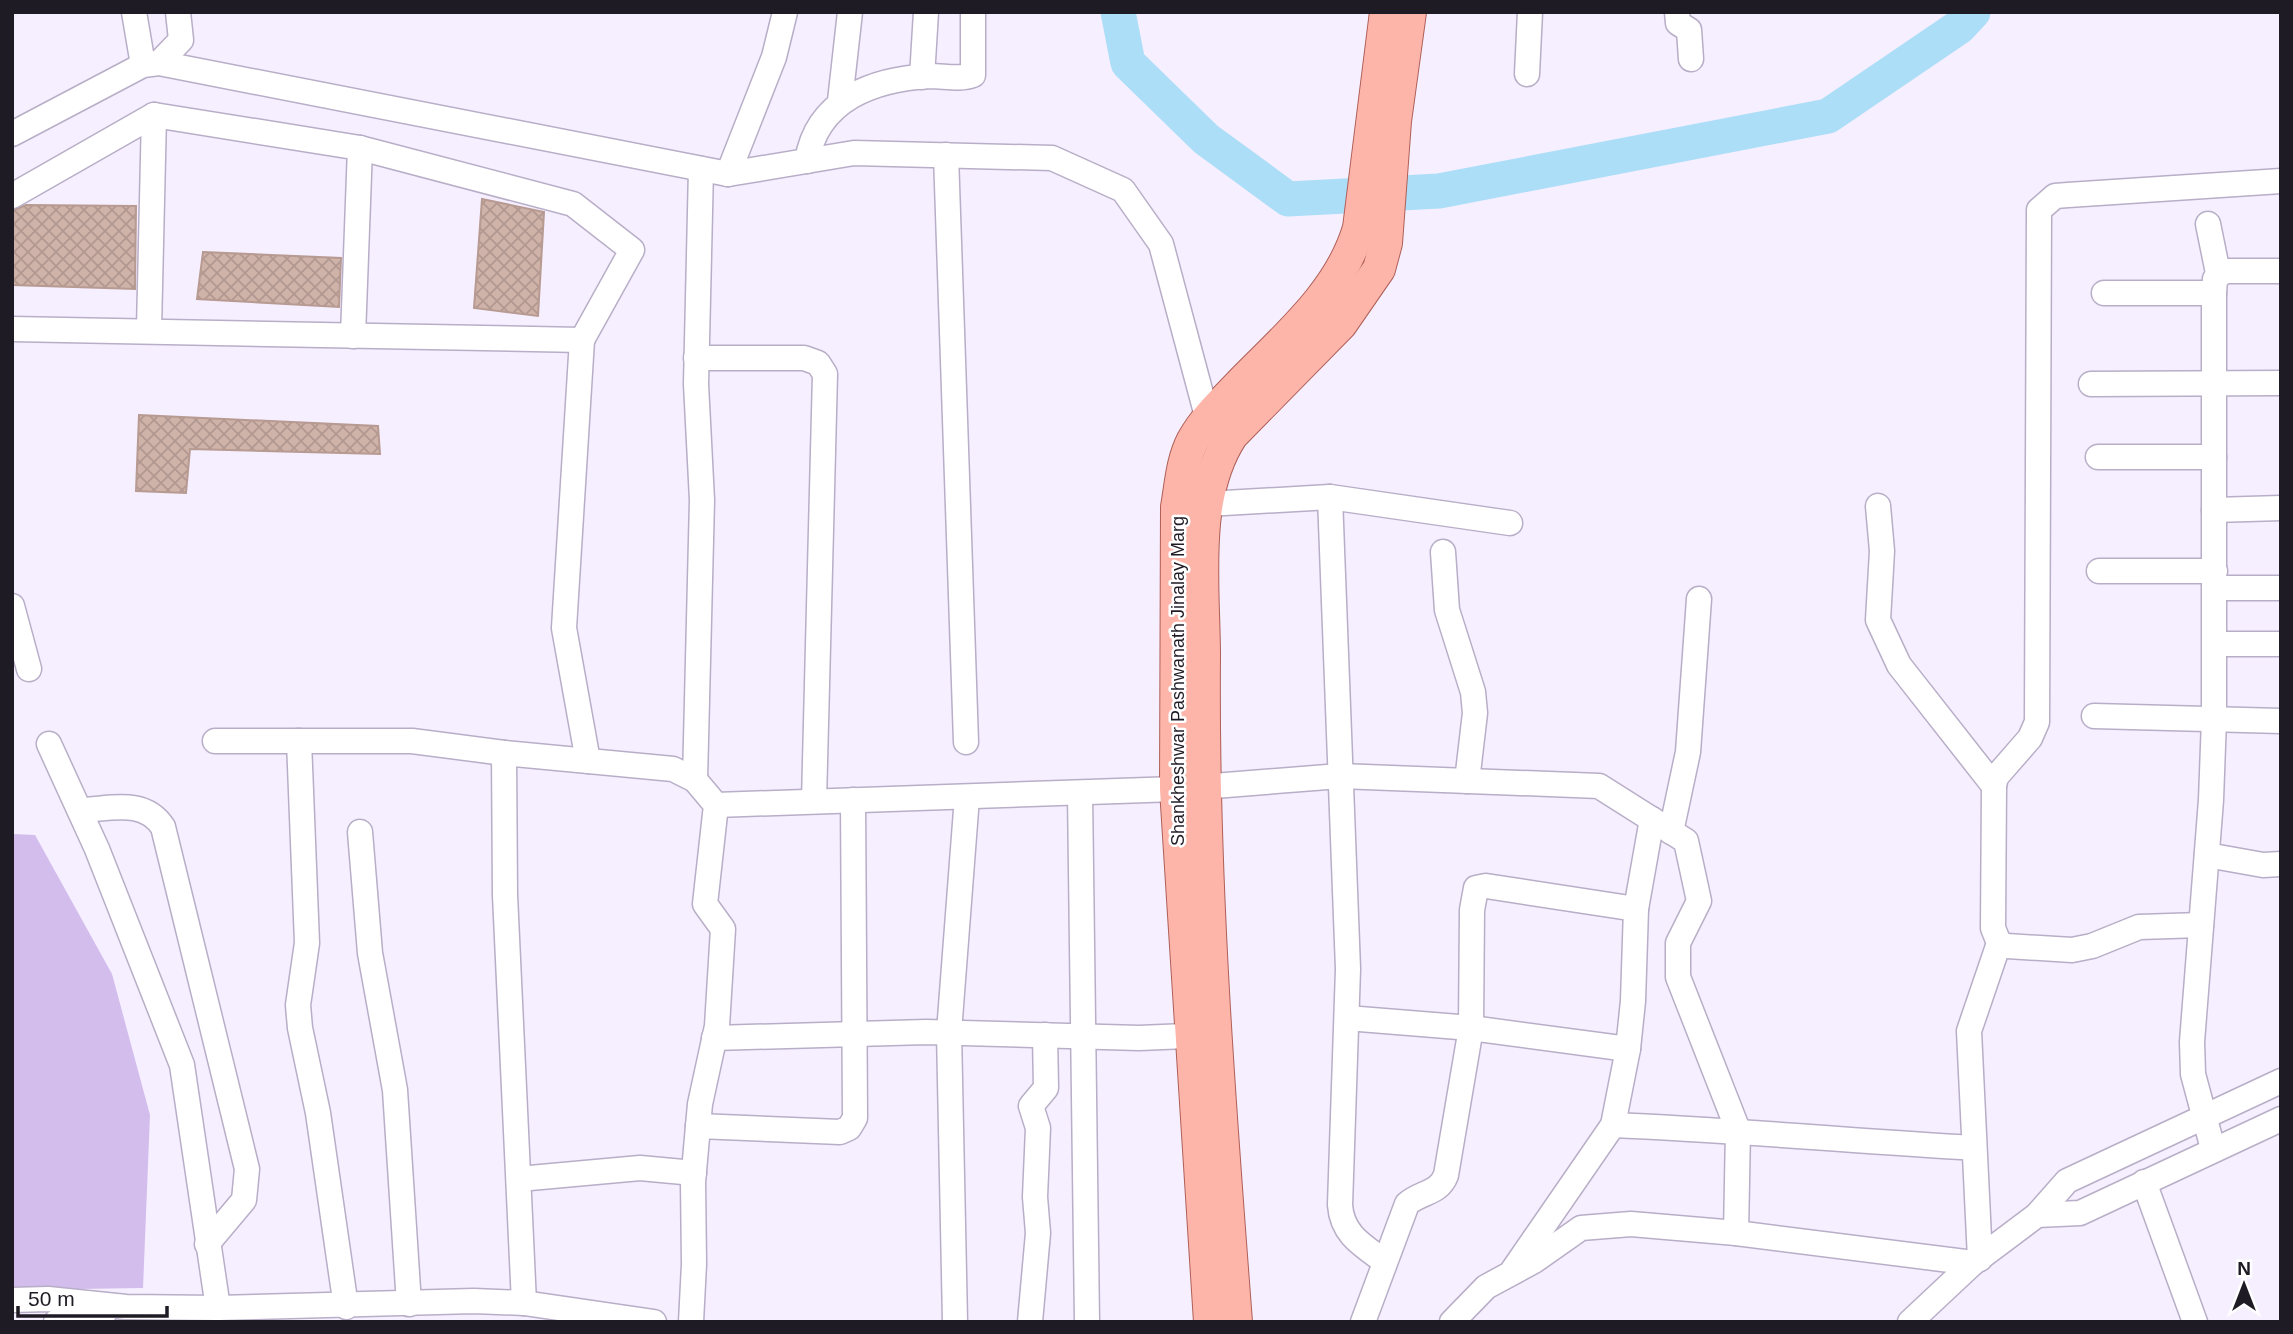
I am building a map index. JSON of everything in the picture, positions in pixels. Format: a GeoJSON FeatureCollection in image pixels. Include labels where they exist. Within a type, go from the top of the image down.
{"type":"FeatureCollection","features":[{"type":"Feature","properties":{"kind":"main road"},"geometry":{"type":"LineString","coordinates":[[1210,1322],[1202,1035],[1189,788],[1207,504],[1218,455],[1232,435],[1341,324],[1371,283],[1386,243],[1384,120],[1387,12]]}},
{"type":"Feature","properties":{"kind":"main road"},"geometry":{"type":"LineString","coordinates":[[1384,120],[1410,12]]}},
{"type":"Feature","properties":{"kind":"main road","name":"Shankheshwar Pashwanath Jinalay Marg"},"geometry":{"type":"LineString","coordinates":[[1189,788],[1177,507],[1184,464],[1207,418],[1340,273],[1359,228],[1384,120]]}},
{"type":"Feature","properties":{"kind":"main road"},"geometry":{"type":"LineString","coordinates":[[1202,1035],[1236,1322]]}},
{"type":"Feature","properties":{"kind":"street"},"geometry":{"type":"LineString","coordinates":[[134,12],[151,64]]}},
{"type":"Feature","properties":{"kind":"street"},"geometry":{"type":"LineString","coordinates":[[12,134],[151,64],[181,40],[178,12]]}},
{"type":"Feature","properties":{"kind":"street"},"geometry":{"type":"LineString","coordinates":[[728,174],[774,57],[785,12]]}},
{"type":"Feature","properties":{"kind":"street"},"geometry":{"type":"LineString","coordinates":[[841,101],[850,12]]}},
{"type":"Feature","properties":{"kind":"street"},"geometry":{"type":"LineString","coordinates":[[922,77],[926,12]]}},
{"type":"Feature","properties":{"kind":"street"},"geometry":{"type":"LineString","coordinates":[[807,161],[810,145],[841,101],[850,94],[922,77],[966,78],[973,75],[973,12]]}},
{"type":"Feature","properties":{"kind":"street"},"geometry":{"type":"LineString","coordinates":[[1527,74],[1530,12]]}},
{"type":"Feature","properties":{"kind":"street"},"geometry":{"type":"LineString","coordinates":[[1677,12],[1678,23],[1689,30],[1691,59]]}},
{"type":"Feature","properties":{"kind":"street"},"geometry":{"type":"LineString","coordinates":[[151,64],[728,174],[854,153],[1052,158],[1123,190],[1161,244],[1218,455]]}},
{"type":"Feature","properties":{"kind":"street"},"geometry":{"type":"LineString","coordinates":[[149,329],[154,115]]}},
{"type":"Feature","properties":{"kind":"street"},"geometry":{"type":"LineString","coordinates":[[12,196],[154,115],[360,148],[573,204],[632,250],[582,340],[564,628],[587,761]]}},
{"type":"Feature","properties":{"kind":"street"},"geometry":{"type":"LineString","coordinates":[[353,336],[360,148]]}},
{"type":"Feature","properties":{"kind":"street"},"geometry":{"type":"LineString","coordinates":[[946,155],[966,742]]}},
{"type":"Feature","properties":{"kind":"street"},"geometry":{"type":"LineString","coordinates":[[695,780],[702,500],[696,358],[701,169]]}},
{"type":"Feature","properties":{"kind":"street"},"geometry":{"type":"LineString","coordinates":[[1976,1261],[1969,1031],[1999,943],[1993,928],[1994,786],[1996,777],[2030,738],[2037,722],[2039,211],[2055,196],[2281,181]]}},
{"type":"Feature","properties":{"kind":"street"},"geometry":{"type":"LineString","coordinates":[[2208,224],[2216,283],[2214,719],[2207,855],[2192,1042],[2193,1074],[2202,1118],[2213,1149]]}},
{"type":"Feature","properties":{"kind":"street"},"geometry":{"type":"LineString","coordinates":[[2104,293],[2216,283],[2281,271]]}},
{"type":"Feature","properties":{"kind":"street"},"geometry":{"type":"LineString","coordinates":[[12,329],[149,329],[582,340]]}},
{"type":"Feature","properties":{"kind":"street"},"geometry":{"type":"LineString","coordinates":[[696,358],[804,358],[818,363],[825,374],[814,801]]}},
{"type":"Feature","properties":{"kind":"street"},"geometry":{"type":"LineString","coordinates":[[2091,384],[2281,383]]}},
{"type":"Feature","properties":{"kind":"street"},"geometry":{"type":"LineString","coordinates":[[2098,457],[2214,457]]}},
{"type":"Feature","properties":{"kind":"street"},"geometry":{"type":"LineString","coordinates":[[1330,497],[1348,969],[1341,1219],[1348,1234],[1384,1261]]}},
{"type":"Feature","properties":{"kind":"street"},"geometry":{"type":"LineString","coordinates":[[1207,504],[1330,497],[1510,523]]}},
{"type":"Feature","properties":{"kind":"street"},"geometry":{"type":"LineString","coordinates":[[1878,506],[1882,551],[1878,620],[1887,643],[1899,665],[1994,786]]}},
{"type":"Feature","properties":{"kind":"street"},"geometry":{"type":"LineString","coordinates":[[2214,510],[2281,508]]}},
{"type":"Feature","properties":{"kind":"street"},"geometry":{"type":"LineString","coordinates":[[1443,552],[1447,610],[1473,692],[1475,713],[1467,781]]}},
{"type":"Feature","properties":{"kind":"street"},"geometry":{"type":"LineString","coordinates":[[2099,570],[2215,579],[2281,588]]}},
{"type":"Feature","properties":{"kind":"street"},"geometry":{"type":"LineString","coordinates":[[1511,1273],[1613,1125],[1629,1049],[1636,909],[1688,752],[1699,599]]}},
{"type":"Feature","properties":{"kind":"street"},"geometry":{"type":"LineString","coordinates":[[12,606],[30,669]]}},
{"type":"Feature","properties":{"kind":"street"},"geometry":{"type":"LineString","coordinates":[[2215,644],[2281,644]]}},
{"type":"Feature","properties":{"kind":"street"},"geometry":{"type":"LineString","coordinates":[[2094,716],[2281,721]]}},
{"type":"Feature","properties":{"kind":"street"},"geometry":{"type":"LineString","coordinates":[[215,741],[412,741],[673,769],[695,780],[716,805],[705,904],[723,929],[714,1038],[698,1126],[694,1173],[691,1322]]}},
{"type":"Feature","properties":{"kind":"street"},"geometry":{"type":"LineString","coordinates":[[299,741],[307,943],[298,1004],[300,1028],[318,1113],[346,1307]]}},
{"type":"Feature","properties":{"kind":"street"},"geometry":{"type":"LineString","coordinates":[[49,744],[80,810],[182,1065],[218,1308]]}},
{"type":"Feature","properties":{"kind":"street"},"geometry":{"type":"LineString","coordinates":[[505,753],[505,895],[524,1303]]}},
{"type":"Feature","properties":{"kind":"street"},"geometry":{"type":"LineString","coordinates":[[716,805],[1189,788],[1340,776],[1599,786],[1686,841],[1699,901],[1678,943],[1678,977],[1738,1130],[1736,1233]]}},
{"type":"Feature","properties":{"kind":"street"},"geometry":{"type":"LineString","coordinates":[[1080,793],[1087,1322]]}},
{"type":"Feature","properties":{"kind":"street"},"geometry":{"type":"LineString","coordinates":[[955,1322],[950,1032],[967,797]]}},
{"type":"Feature","properties":{"kind":"street"},"geometry":{"type":"LineString","coordinates":[[698,1126],[840,1132],[849,1128],[855,1118],[853,800]]}},
{"type":"Feature","properties":{"kind":"street"},"geometry":{"type":"LineString","coordinates":[[80,810],[144,808],[155,816],[163,827],[247,1169],[244,1200],[207,1244]]}},
{"type":"Feature","properties":{"kind":"street"},"geometry":{"type":"LineString","coordinates":[[360,832],[370,953],[395,1090],[409,1304]]}},
{"type":"Feature","properties":{"kind":"street"},"geometry":{"type":"LineString","coordinates":[[2207,855],[2263,865],[2281,864]]}},
{"type":"Feature","properties":{"kind":"street"},"geometry":{"type":"LineString","coordinates":[[1363,1322],[1407,1204],[1416,1196],[1434,1191],[1443,1184],[1446,1175],[1471,1028],[1472,910],[1476,888],[1486,886],[1636,909]]}},
{"type":"Feature","properties":{"kind":"street"},"geometry":{"type":"LineString","coordinates":[[1999,943],[2072,950],[2092,946],[2138,927],[2201,925]]}},
{"type":"Feature","properties":{"kind":"street"},"geometry":{"type":"LineString","coordinates":[[1347,1018],[1471,1028],[1629,1049]]}},
{"type":"Feature","properties":{"kind":"street"},"geometry":{"type":"LineString","coordinates":[[714,1038],[950,1032],[1085,1036],[1202,1035]]}},
{"type":"Feature","properties":{"kind":"street"},"geometry":{"type":"LineString","coordinates":[[1030,1322],[1038,1233],[1035,1197],[1038,1128],[1031,1106],[1046,1088],[1045,1035]]}},
{"type":"Feature","properties":{"kind":"street"},"geometry":{"type":"LineString","coordinates":[[1910,1322],[1976,1261],[2037,1215],[2067,1181],[2281,1081]]}},
{"type":"Feature","properties":{"kind":"street"},"geometry":{"type":"LineString","coordinates":[[2037,1215],[2080,1213],[2281,1119]]}},
{"type":"Feature","properties":{"kind":"street"},"geometry":{"type":"LineString","coordinates":[[1613,1125],[1738,1130],[1847,1141],[1974,1148]]}},
{"type":"Feature","properties":{"kind":"street"},"geometry":{"type":"LineString","coordinates":[[519,1179],[640,1168],[694,1173]]}},
{"type":"Feature","properties":{"kind":"street"},"geometry":{"type":"LineString","coordinates":[[2144,1182],[2195,1322]]}},
{"type":"Feature","properties":{"kind":"street"},"geometry":{"type":"LineString","coordinates":[[1452,1322],[1486,1287],[1581,1228],[1631,1224],[1736,1233],[1976,1261]]}},
{"type":"Feature","properties":{"kind":"street"},"geometry":{"type":"LineString","coordinates":[[12,1300],[48,1299],[126,1307],[218,1308],[262,1315],[409,1304],[474,1311],[524,1303],[654,1322]]}},
{"type":"Feature","properties":{"kind":"street"},"geometry":{"type":"LineString","coordinates":[[56,1322],[126,1307]]}},
{"type":"Feature","properties":{"kind":"shaded area"},"geometry":{"type":"Polygon","coordinates":[[[12,834],[35,835],[112,974],[150,1115],[143,1288],[12,1290],[12,834]]]}},
{"type":"Feature","properties":{"kind":"building"},"geometry":{"type":"Polygon","coordinates":[[[482,199],[544,212],[538,316],[474,308],[482,199]]]}},
{"type":"Feature","properties":{"kind":"building"},"geometry":{"type":"Polygon","coordinates":[[[26,205],[136,206],[135,289],[12,285],[12,211],[26,205]]]}},
{"type":"Feature","properties":{"kind":"building"},"geometry":{"type":"Polygon","coordinates":[[[203,252],[341,258],[339,307],[197,299],[203,252]]]}},
{"type":"Feature","properties":{"kind":"building"},"geometry":{"type":"Polygon","coordinates":[[[139,415],[378,426],[380,454],[190,449],[186,493],[136,491],[139,415]]]}},
{"type":"Feature","properties":{"kind":"waterway"},"geometry":{"type":"LineString","coordinates":[[1118,12],[1128,63],[1206,139],[1288,199],[1439,191],[1828,116],[1959,27],[1973,12]]}}]}
